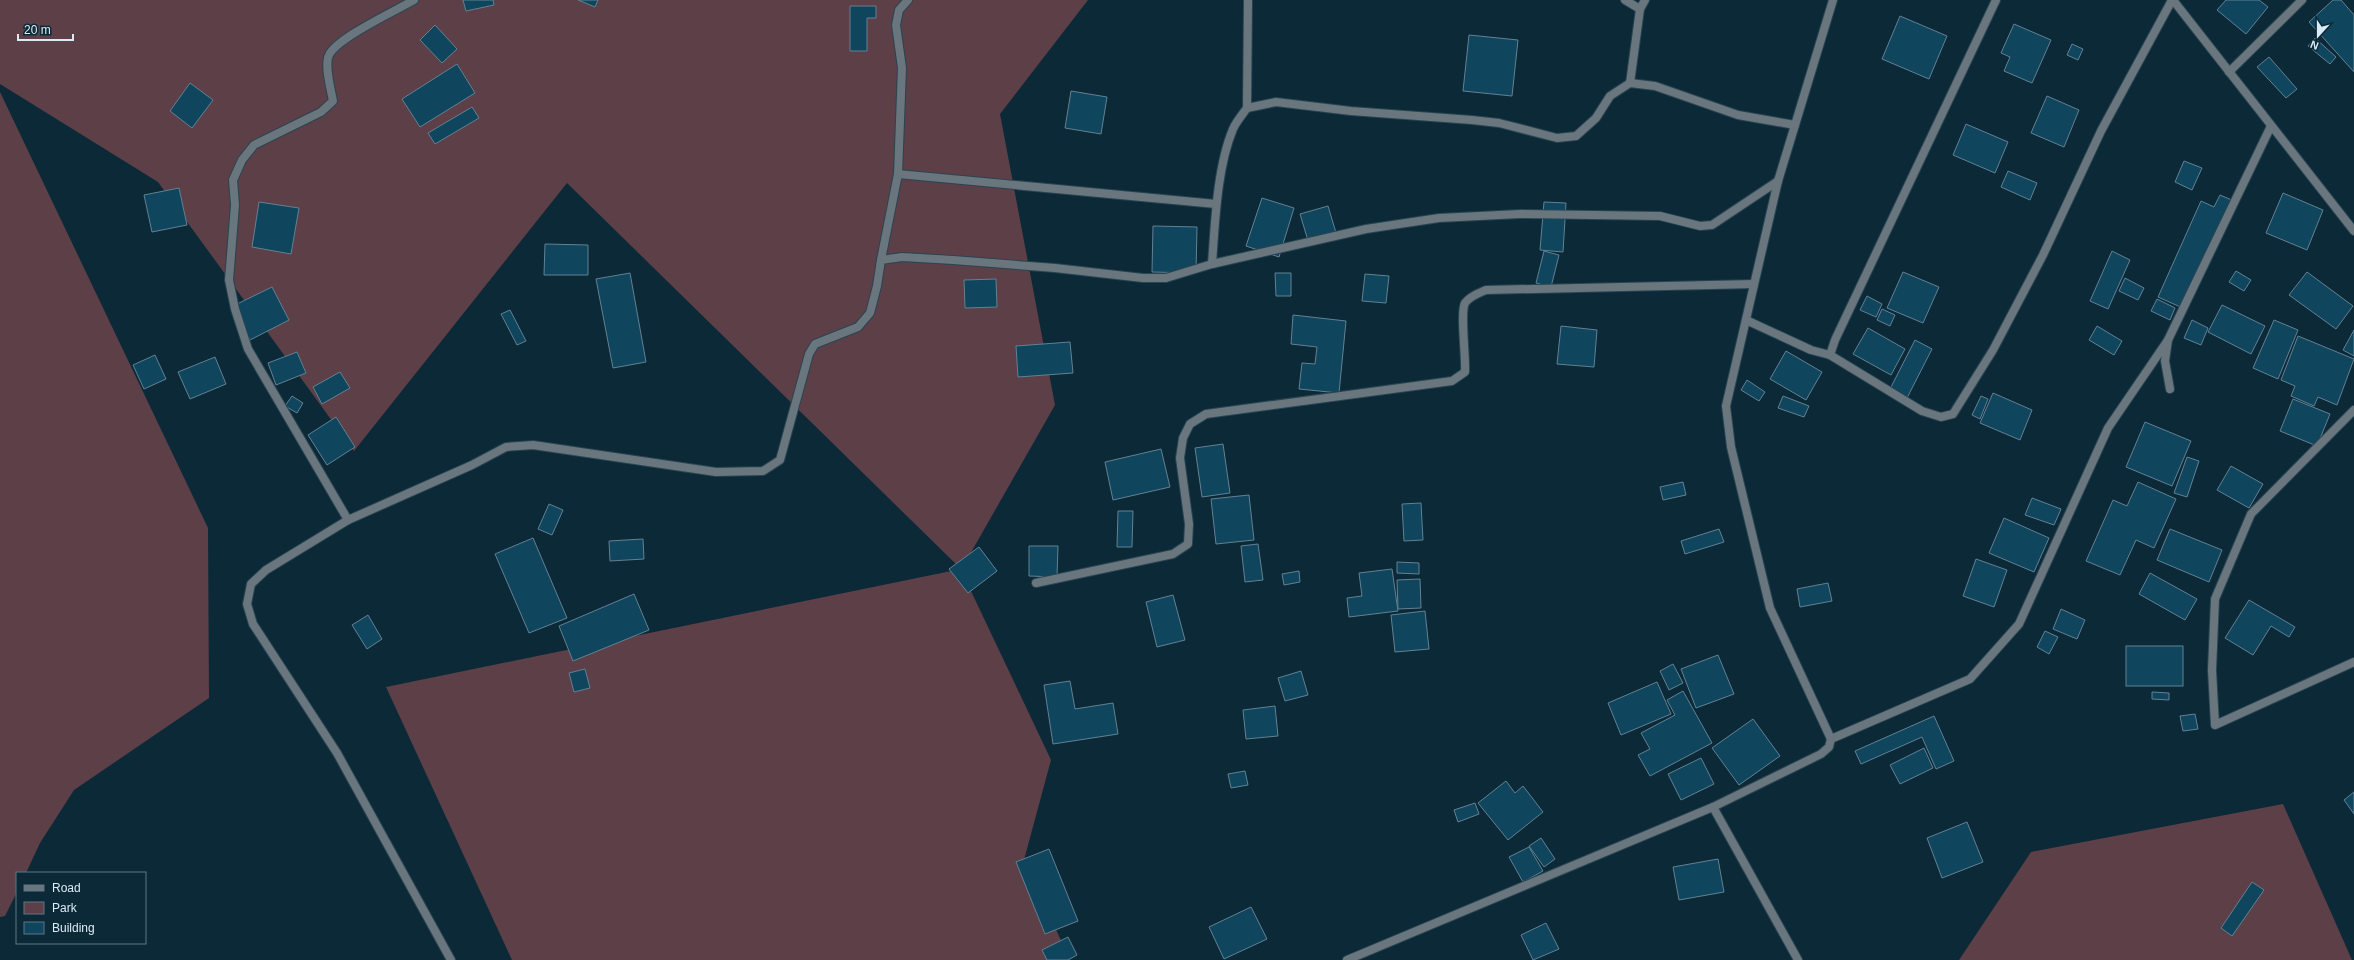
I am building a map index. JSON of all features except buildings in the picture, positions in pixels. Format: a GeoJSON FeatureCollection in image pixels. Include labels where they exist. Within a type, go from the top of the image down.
{"type":"FeatureCollection","features":[{"type":"Feature","properties":{"kind":"street"},"geometry":{"type":"LineString","coordinates":[[348,520],[248,349],[235,309],[229,280],[235,205],[233,180],[242,160],[254,145],[321,112],[333,101],[328,77],[328,56],[340,42],[414,0]]}},
{"type":"Feature","properties":{"kind":"street"},"geometry":{"type":"LineString","coordinates":[[451,960],[337,753],[253,624],[247,604],[252,584],[266,570],[348,520],[472,465],[506,447],[533,445],[716,472],[764,471],[780,460],[809,354],[815,344],[858,327],[870,313],[877,286],[898,174],[902,68],[896,26],[899,10],[908,0]]}},
{"type":"Feature","properties":{"kind":"street"},"geometry":{"type":"LineString","coordinates":[[1212,264],[1216,204],[1233,128],[1247,108],[1248,0]]}},
{"type":"Feature","properties":{"kind":"street"},"geometry":{"type":"LineString","coordinates":[[1625,0],[1640,8]]}},
{"type":"Feature","properties":{"kind":"street"},"geometry":{"type":"LineString","coordinates":[[1630,83],[1640,8],[1645,0]]}},
{"type":"Feature","properties":{"kind":"street"},"geometry":{"type":"LineString","coordinates":[[1347,960],[1713,807],[1821,754],[1830,747],[1831,738],[1770,608],[1731,448],[1726,406],[1778,181],[1833,0]]}},
{"type":"Feature","properties":{"kind":"street"},"geometry":{"type":"LineString","coordinates":[[1830,355],[1838,333],[1996,0]]}},
{"type":"Feature","properties":{"kind":"street"},"geometry":{"type":"LineString","coordinates":[[1746,320],[1811,350],[1830,355],[1922,411],[1941,417],[1953,414],[1997,344],[2043,255],[2101,131],[2172,0],[2354,231]]}},
{"type":"Feature","properties":{"kind":"street"},"geometry":{"type":"LineString","coordinates":[[2229,72],[2302,0]]}},
{"type":"Feature","properties":{"kind":"street"},"geometry":{"type":"LineString","coordinates":[[1247,108],[1276,102],[1351,111],[1472,120],[1499,123],[1557,138],[1576,136],[1596,118],[1610,96],[1630,83],[1655,86],[1738,115],[1795,125]]}},
{"type":"Feature","properties":{"kind":"street"},"geometry":{"type":"LineString","coordinates":[[1831,738],[1970,679],[2020,624],[2108,428],[2168,340],[2271,126]]}},
{"type":"Feature","properties":{"kind":"street"},"geometry":{"type":"LineString","coordinates":[[898,174],[1216,204]]}},
{"type":"Feature","properties":{"kind":"street"},"geometry":{"type":"LineString","coordinates":[[881,260],[902,257],[1055,268],[1143,278],[1166,278],[1212,264],[1366,229],[1439,218],[1520,214],[1660,216],[1700,226],[1712,225],[1778,181]]}},
{"type":"Feature","properties":{"kind":"street"},"geometry":{"type":"LineString","coordinates":[[1036,583],[1173,554],[1188,544],[1189,524],[1180,458],[1183,438],[1190,424],[1206,414],[1452,381],[1465,372],[1466,357],[1463,317],[1465,304],[1473,295],[1486,290],[1754,284]]}},
{"type":"Feature","properties":{"kind":"street"},"geometry":{"type":"LineString","coordinates":[[2168,340],[2165,361],[2170,389]]}},
{"type":"Feature","properties":{"kind":"street"},"geometry":{"type":"LineString","coordinates":[[2354,410],[2251,514],[2215,599],[2212,670],[2215,725],[2354,662]]}},
{"type":"Feature","properties":{"kind":"street"},"geometry":{"type":"LineString","coordinates":[[1713,807],[1798,960]]}},
{"type":"Feature","properties":{"kind":"green space"},"geometry":{"type":"Polygon","coordinates":[[[0,0],[1088,0],[1000,114],[1055,405],[961,570],[1051,760],[1024,860],[1070,960],[512,960],[386,687],[961,569],[567,183],[354,451],[158,182],[0,84],[0,0]]]}},
{"type":"Feature","properties":{"kind":"green space"},"geometry":{"type":"Polygon","coordinates":[[[0,92],[208,528],[209,698],[74,790],[40,843],[26,872],[16,872],[16,894],[5,916],[0,917],[0,92]]]}},
{"type":"Feature","properties":{"kind":"green space"},"geometry":{"type":"Polygon","coordinates":[[[2283,804],[2352,960],[1959,960],[2031,852],[2283,804]]]}}]}
